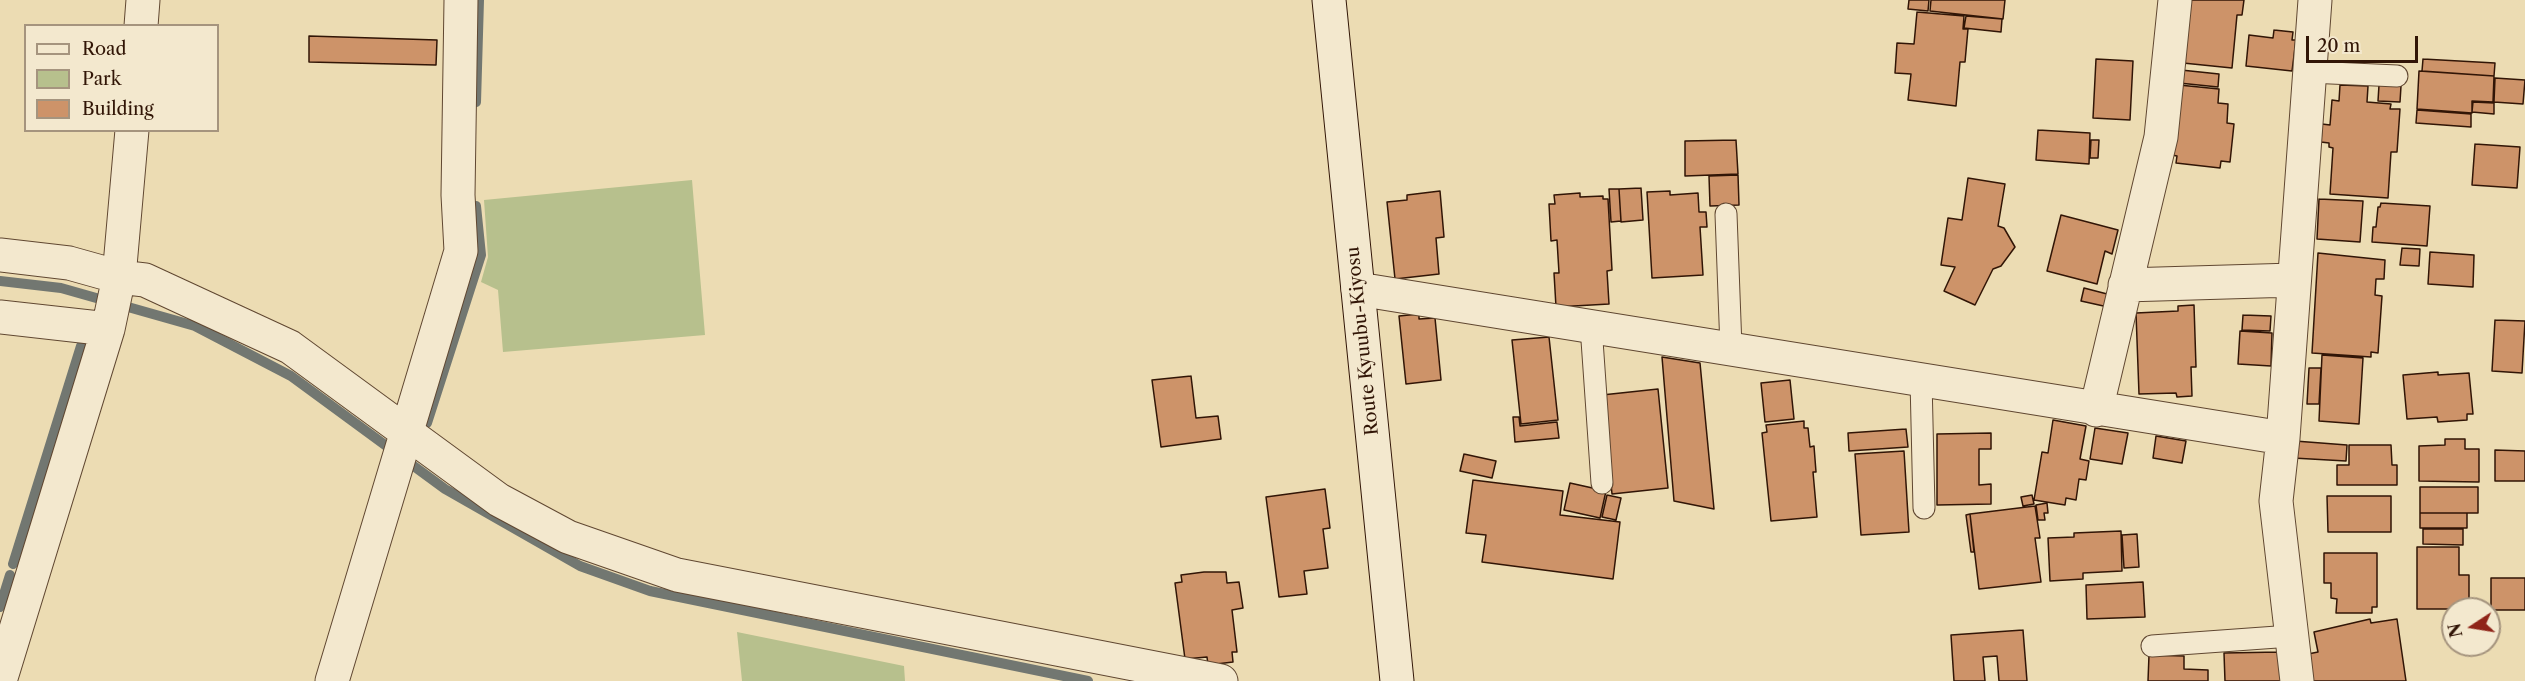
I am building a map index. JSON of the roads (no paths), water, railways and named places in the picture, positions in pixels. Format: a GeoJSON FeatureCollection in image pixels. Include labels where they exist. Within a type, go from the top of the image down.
{"type":"FeatureCollection","features":[{"type":"Feature","properties":{"kind":"street"},"geometry":{"type":"LineString","coordinates":[[141,24],[143,0]]}},
{"type":"Feature","properties":{"kind":"street"},"geometry":{"type":"LineString","coordinates":[[332,681],[460,251],[458,195],[461,0]]}},
{"type":"Feature","properties":{"kind":"street","name":"Route Kyuubu-Kiyosu"},"geometry":{"type":"LineString","coordinates":[[1329,0],[1397,681]]}},
{"type":"Feature","properties":{"kind":"street"},"geometry":{"type":"LineString","coordinates":[[2096,410],[2161,137],[2175,0]]}},
{"type":"Feature","properties":{"kind":"street"},"geometry":{"type":"LineString","coordinates":[[2297,681],[2276,501],[2283,438],[2315,0]]}},
{"type":"Feature","properties":{"kind":"street"},"geometry":{"type":"LineString","coordinates":[[0,681],[114,302],[132,132]]}},
{"type":"Feature","properties":{"kind":"street"},"geometry":{"type":"LineString","coordinates":[[0,255],[69,262],[114,302]]}},
{"type":"Feature","properties":{"kind":"street"},"geometry":{"type":"LineString","coordinates":[[0,317],[114,302],[145,280],[290,347],[401,448],[568,537],[677,575],[1221,681]]}},
{"type":"Feature","properties":{"kind":"street"},"geometry":{"type":"LineString","coordinates":[[2125,285],[2294,280]]}},
{"type":"Feature","properties":{"kind":"street"},"geometry":{"type":"LineString","coordinates":[[1358,289],[1731,348],[2096,410],[2283,438]]}},
{"type":"Feature","properties":{"kind":"lane"},"geometry":{"type":"LineString","coordinates":[[2309,72],[2397,76]]}},
{"type":"Feature","properties":{"kind":"lane"},"geometry":{"type":"LineString","coordinates":[[1726,214],[1731,348]]}},
{"type":"Feature","properties":{"kind":"lane"},"geometry":{"type":"LineString","coordinates":[[1591,326],[1602,483]]}},
{"type":"Feature","properties":{"kind":"lane"},"geometry":{"type":"LineString","coordinates":[[1921,380],[1924,507]]}},
{"type":"Feature","properties":{"kind":"lane"},"geometry":{"type":"LineString","coordinates":[[2152,646],[2291,636]]}},
{"type":"Feature","properties":{"kind":"waterway"},"geometry":{"type":"LineString","coordinates":[[476,102],[479,0]]}},
{"type":"Feature","properties":{"kind":"waterway"},"geometry":{"type":"LineString","coordinates":[[427,423],[481,255],[476,206]]}},
{"type":"Feature","properties":{"kind":"waterway"},"geometry":{"type":"LineString","coordinates":[[0,281],[61,288],[195,326],[291,376],[445,489],[580,566],[650,591],[1088,681]]}},
{"type":"Feature","properties":{"kind":"waterway"},"geometry":{"type":"LineString","coordinates":[[13,564],[81,346]]}},
{"type":"Feature","properties":{"kind":"waterway"},"geometry":{"type":"LineString","coordinates":[[0,607],[10,575]]}}]}
